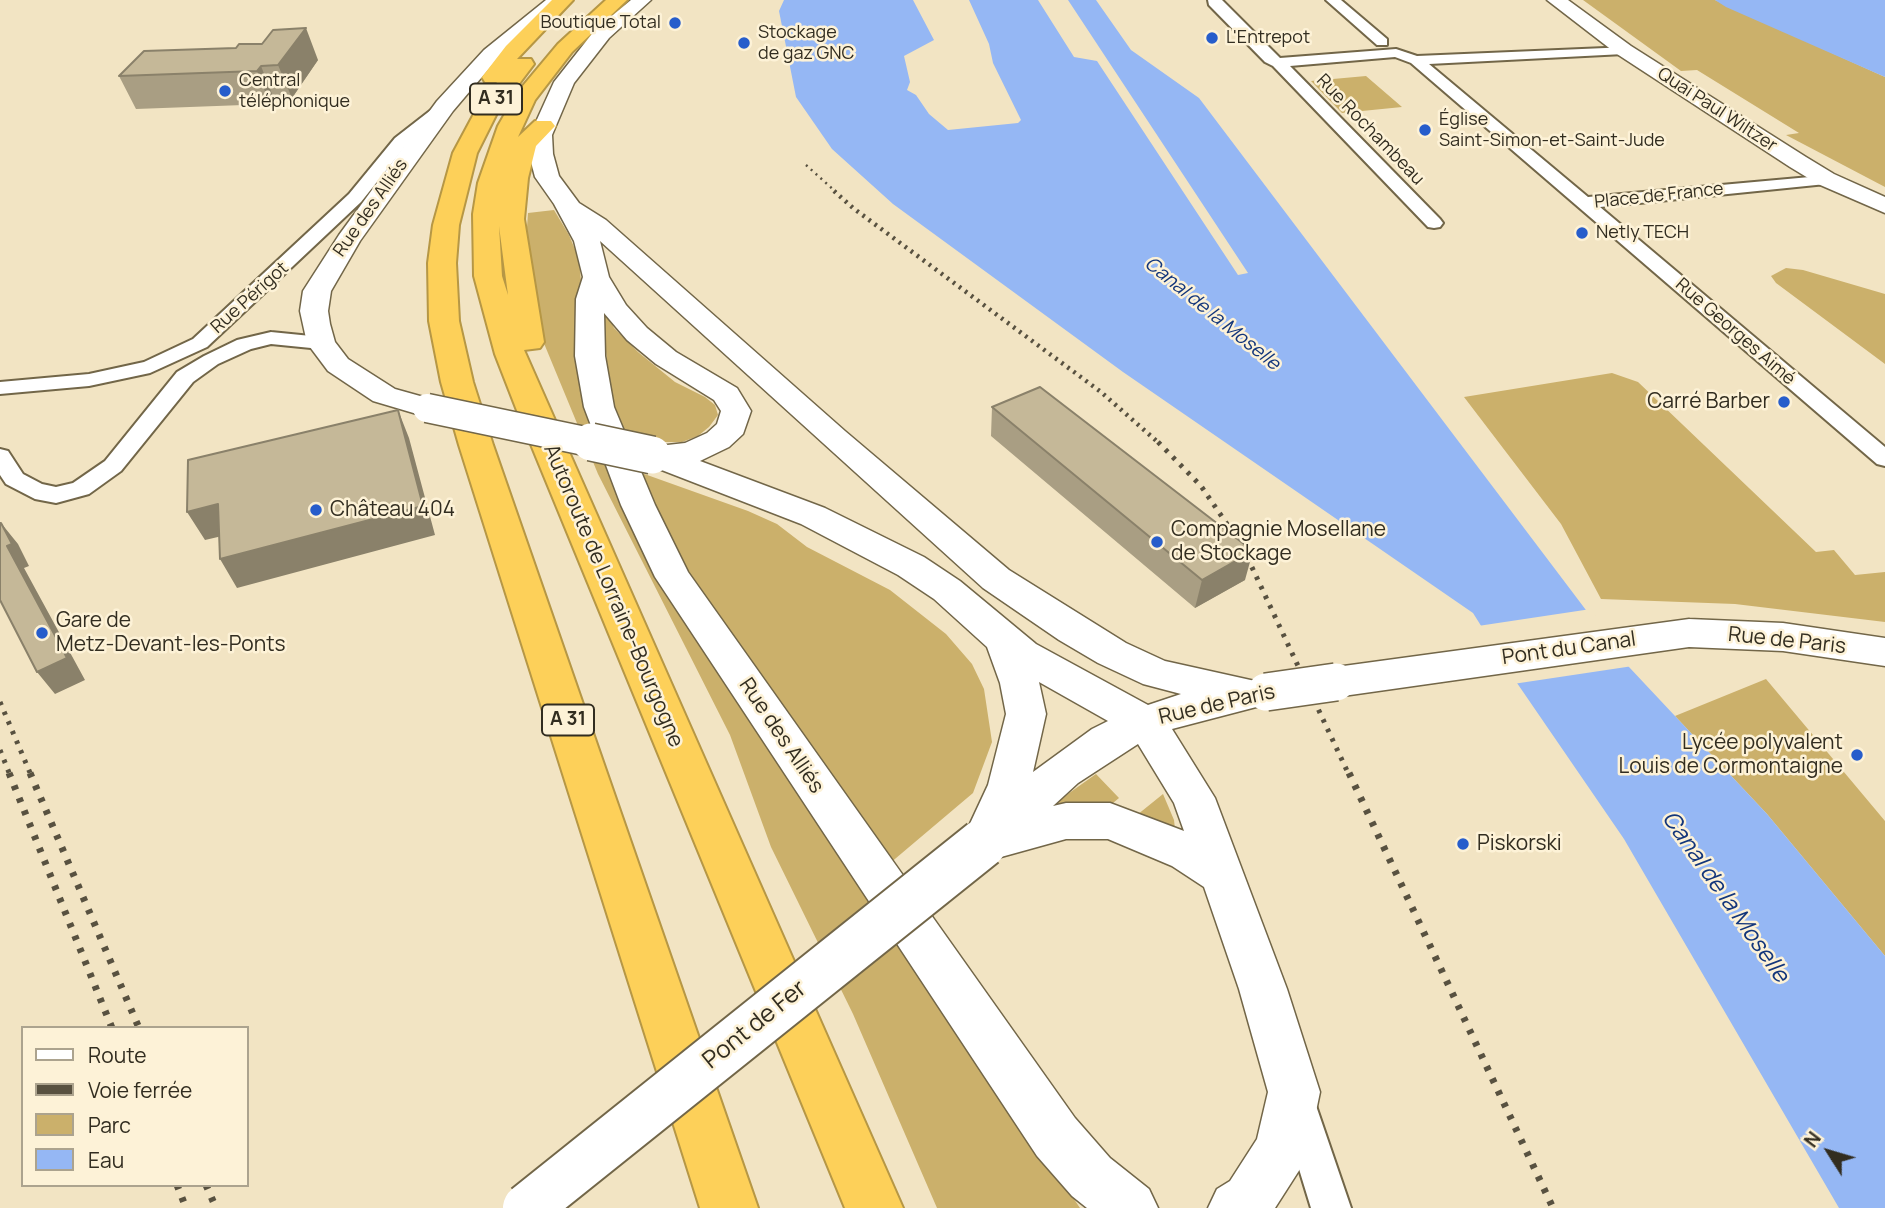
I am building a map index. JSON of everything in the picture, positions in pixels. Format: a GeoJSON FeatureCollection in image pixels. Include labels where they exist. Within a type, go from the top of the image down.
{"type":"FeatureCollection","features":[{"type":"Feature","properties":{"kind":"highway"},"geometry":{"type":"LineString","coordinates":[[446,225],[438,182],[461,124],[513,50],[563,0]]}},
{"type":"Feature","properties":{"kind":"highway","name":"A 31"},"geometry":{"type":"LineString","coordinates":[[591,0],[557,29],[517,71],[486,112],[465,153],[446,225],[442,263],[444,321],[457,382],[475,444],[729,1208]]}},
{"type":"Feature","properties":{"kind":"highway","name":"Autoroute de Lorraine-Bourgogne"},"geometry":{"type":"LineString","coordinates":[[617,0],[565,48],[525,98],[510,126],[491,183],[485,239],[488,276],[510,354],[532,408],[874,1208]]}},
{"type":"Feature","properties":{"kind":"highway"},"geometry":{"type":"LineString","coordinates":[[532,408],[539,375],[525,332],[511,219],[516,177],[525,144],[543,126]]}},
{"type":"Feature","properties":{"kind":"main road","name":"Rue des Alliés"},"geometry":{"type":"LineString","coordinates":[[321,343],[314,311],[321,281],[445,106],[491,54],[556,0]]}},
{"type":"Feature","properties":{"kind":"main road","name":"Rue des Alliés"},"geometry":{"type":"LineString","coordinates":[[642,0],[602,34],[564,82],[543,126],[541,154],[547,177],[566,203],[587,241],[596,277],[590,299],[590,356],[598,407],[638,505],[673,578],[1056,1137],[1091,1177],[1130,1208]]}},
{"type":"Feature","properties":{"kind":"main road","name":"Quai Paul Wiltzer"},"geometry":{"type":"LineString","coordinates":[[1556,0],[1624,50],[1826,179],[1885,206]]}},
{"type":"Feature","properties":{"kind":"main road","name":"Rue des Alliés"},"geometry":{"type":"LineString","coordinates":[[566,203],[597,225],[843,447],[996,579],[1072,630],[1157,674],[1258,693]]}},
{"type":"Feature","properties":{"kind":"main road"},"geometry":{"type":"LineString","coordinates":[[596,277],[615,309],[637,334],[666,358],[726,394],[736,411],[732,427],[718,440],[691,453],[652,455]]}},
{"type":"Feature","properties":{"kind":"main road"},"geometry":{"type":"LineString","coordinates":[[321,343],[338,365],[384,395],[427,408],[652,455],[776,501],[877,548],[947,590],[1003,640],[1144,722],[1163,747],[1194,798],[1264,989],[1294,1092],[1281,1150],[1249,1200],[1236,1208]]}},
{"type":"Feature","properties":{"kind":"main road","name":"Rue de Paris"},"geometry":{"type":"LineString","coordinates":[[1689,634],[1783,637],[1885,652]]}},
{"type":"Feature","properties":{"kind":"main road","name":"Pont du Canal"},"geometry":{"type":"LineString","coordinates":[[1450,666],[1627,640],[1689,634]]}},
{"type":"Feature","properties":{"kind":"main road"},"geometry":{"type":"LineString","coordinates":[[983,843],[1009,785],[1026,714],[1020,682],[1003,640]]}},
{"type":"Feature","properties":{"kind":"main road","name":"Rue de Paris"},"geometry":{"type":"LineString","coordinates":[[983,843],[1063,771],[1106,741],[1144,722],[1187,708],[1258,693],[1450,666]]}},
{"type":"Feature","properties":{"kind":"main road"},"geometry":{"type":"LineString","coordinates":[[983,843],[1066,821],[1110,821],[1188,852],[1222,875]]}},
{"type":"Feature","properties":{"kind":"main road","name":"Pont de Fer"},"geometry":{"type":"LineString","coordinates":[[527,1208],[983,843]]}},
{"type":"Feature","properties":{"kind":"street","name":"Rue Rochambeau"},"geometry":{"type":"LineString","coordinates":[[1215,0],[1214,2],[1270,59],[1278,63],[1433,223]]}},
{"type":"Feature","properties":{"kind":"street"},"geometry":{"type":"LineString","coordinates":[[1333,0],[1382,42]]}},
{"type":"Feature","properties":{"kind":"street"},"geometry":{"type":"LineString","coordinates":[[1416,60],[1624,50]]}},
{"type":"Feature","properties":{"kind":"street","name":"Rue Rochambeau"},"geometry":{"type":"LineString","coordinates":[[1278,63],[1396,53],[1416,60]]}},
{"type":"Feature","properties":{"kind":"street","name":"Place de France"},"geometry":{"type":"LineString","coordinates":[[1416,60],[1586,203],[1826,179]]}},
{"type":"Feature","properties":{"kind":"street","name":"Rue Périgot"},"geometry":{"type":"LineString","coordinates":[[0,388],[89,380],[150,367],[200,343],[355,198],[401,141],[445,106]]}},
{"type":"Feature","properties":{"kind":"street","name":"Rue Georges Aimé"},"geometry":{"type":"LineString","coordinates":[[1586,203],[1885,459]]}},
{"type":"Feature","properties":{"kind":"street","name":"Rue Périgot"},"geometry":{"type":"LineString","coordinates":[[0,456],[14,478],[35,491],[56,495],[81,489],[113,466],[185,377],[211,360],[244,344],[271,338],[321,343]]}},
{"type":"Feature","properties":{"kind":"street"},"geometry":{"type":"LineString","coordinates":[[1294,1092],[1331,1208]]}},
{"type":"Feature","properties":{"kind":"green space"},"geometry":{"type":"Polygon","coordinates":[[[1583,0],[1715,0],[1885,77],[1885,187],[1786,135],[1799,133],[1697,70],[1681,71],[1583,0]]]}},
{"type":"Feature","properties":{"kind":"green space"},"geometry":{"type":"Polygon","coordinates":[[[1366,76],[1402,107],[1342,113],[1311,81],[1366,76]]]}},
{"type":"Feature","properties":{"kind":"green space"},"geometry":{"type":"Polygon","coordinates":[[[554,210],[579,259],[582,292],[619,486],[646,558],[710,660],[1080,1208],[937,1208],[853,1014],[771,847],[730,735],[598,474],[543,341],[526,241],[528,213],[554,210]]]}},
{"type":"Feature","properties":{"kind":"green space"},"geometry":{"type":"Polygon","coordinates":[[[1786,268],[1803,270],[1885,294],[1885,364],[1776,283],[1771,276],[1786,268]]]}},
{"type":"Feature","properties":{"kind":"green space"},"geometry":{"type":"Polygon","coordinates":[[[603,303],[614,328],[638,352],[675,382],[715,405],[718,415],[698,436],[682,442],[665,442],[621,434],[611,398],[606,352],[600,334],[603,303]]]}},
{"type":"Feature","properties":{"kind":"green space"},"geometry":{"type":"Polygon","coordinates":[[[1612,373],[1638,382],[1816,552],[1834,550],[1855,575],[1885,572],[1885,622],[1735,604],[1601,599],[1561,524],[1464,397],[1612,373]]]}},
{"type":"Feature","properties":{"kind":"green space"},"geometry":{"type":"Polygon","coordinates":[[[636,471],[777,524],[807,547],[890,590],[946,634],[972,664],[984,689],[992,742],[973,793],[889,864],[686,568],[655,513],[636,471]]]}},
{"type":"Feature","properties":{"kind":"green space"},"geometry":{"type":"Polygon","coordinates":[[[1766,679],[1885,821],[1885,956],[1767,814],[1675,716],[1766,679]]]}},
{"type":"Feature","properties":{"kind":"green space"},"geometry":{"type":"Polygon","coordinates":[[[1096,774],[1119,798],[1107,808],[1059,807],[1058,801],[1096,774]]]}},
{"type":"Feature","properties":{"kind":"green space"},"geometry":{"type":"Polygon","coordinates":[[[1163,794],[1174,820],[1175,829],[1137,815],[1163,794]]]}},
{"type":"Feature","properties":{"kind":"water","name":"Canal de la Moselle"},"geometry":{"type":"Polygon","coordinates":[[[784,0],[913,0],[934,40],[904,56],[910,82],[907,90],[916,95],[929,114],[948,130],[1018,123],[1021,120],[993,63],[989,44],[969,0],[1038,0],[1074,57],[1097,61],[1238,275],[1248,273],[1068,0],[1096,0],[1131,50],[1199,98],[1629,667],[1767,814],[1885,956],[1885,1208],[1839,1208],[1624,839],[1517,683],[1473,613],[1123,372],[893,204],[832,149],[796,97],[779,11],[784,0]]]}},
{"type":"Feature","properties":{"kind":"water"},"geometry":{"type":"Polygon","coordinates":[[[1715,0],[1885,0],[1885,77],[1726,7],[1715,0]]]}},
{"type":"Feature","properties":{"kind":"pier"},"geometry":{"type":"Polygon","coordinates":[[[1591,609],[1633,666],[1513,684],[1478,626],[1591,609]]]}},
{"type":"Feature","properties":{"kind":"building"},"geometry":{"type":"Polygon","coordinates":[[[306,28],[278,65],[261,66],[257,71],[119,76],[144,51],[236,48],[239,44],[262,44],[273,30],[306,28]]]}},
{"type":"Feature","properties":{"kind":"building"},"geometry":{"type":"Polygon","coordinates":[[[1040,387],[1253,551],[1202,580],[992,407],[1040,387]]]}},
{"type":"Feature","properties":{"kind":"building","name":"Château 404"},"geometry":{"type":"Polygon","coordinates":[[[398,410],[423,506],[220,559],[218,504],[187,512],[188,460],[398,410]]]}},
{"type":"Feature","properties":{"kind":"building","name":"Gare de Metz-Devant-les-Ponts"},"geometry":{"type":"Polygon","coordinates":[[[0,523],[12,544],[7,546],[67,658],[37,672],[0,600],[0,523]]]}},
{"type":"Feature","properties":{"kind":"railway"},"geometry":{"type":"LineString","coordinates":[[806,165],[836,192]]}},
{"type":"Feature","properties":{"kind":"railway"},"geometry":{"type":"LineString","coordinates":[[834,191],[853,208],[1101,392],[1160,444]]}},
{"type":"Feature","properties":{"kind":"railway"},"geometry":{"type":"LineString","coordinates":[[1160,444],[1201,486],[1242,546],[1349,775]]}},
{"type":"Feature","properties":{"kind":"railway"},"geometry":{"type":"LineString","coordinates":[[0,702],[31,775]]}},
{"type":"Feature","properties":{"kind":"railway"},"geometry":{"type":"LineString","coordinates":[[0,750],[10,775]]}},
{"type":"Feature","properties":{"kind":"railway"},"geometry":{"type":"LineString","coordinates":[[9,773],[111,1026]]}},
{"type":"Feature","properties":{"kind":"railway"},"geometry":{"type":"LineString","coordinates":[[30,773],[138,1026]]}},
{"type":"Feature","properties":{"kind":"railway"},"geometry":{"type":"LineString","coordinates":[[1349,773],[1553,1208]]}},
{"type":"Feature","properties":{"kind":"railway"},"geometry":{"type":"LineString","coordinates":[[178,1187],[186,1208]]}},
{"type":"Feature","properties":{"kind":"railway"},"geometry":{"type":"LineString","coordinates":[[207,1187],[216,1208]]}},
{"type":"Feature","properties":{"kind":"place","name":"Boutique Total"},"geometry":{"type":"Point","coordinates":[675,23]}},
{"type":"Feature","properties":{"kind":"place","name":"L'Entrepot"},"geometry":{"type":"Point","coordinates":[1212,38]}},
{"type":"Feature","properties":{"kind":"place","name":"Stockage de gaz GNC"},"geometry":{"type":"Point","coordinates":[744,43]}},
{"type":"Feature","properties":{"kind":"place","name":"Central téléphonique"},"geometry":{"type":"Point","coordinates":[225,91]}},
{"type":"Feature","properties":{"kind":"place","name":"Église Saint-Simon-et-Saint-Jude"},"geometry":{"type":"Point","coordinates":[1425,130]}},
{"type":"Feature","properties":{"kind":"place","name":"Netly TECH"},"geometry":{"type":"Point","coordinates":[1582,233]}},
{"type":"Feature","properties":{"kind":"place","name":"Carré Barber"},"geometry":{"type":"Point","coordinates":[1784,402]}},
{"type":"Feature","properties":{"kind":"place","name":"Château 404"},"geometry":{"type":"Point","coordinates":[316,510]}},
{"type":"Feature","properties":{"kind":"place","name":"Compagnie Mosellane de Stockage"},"geometry":{"type":"Point","coordinates":[1157,542]}},
{"type":"Feature","properties":{"kind":"place","name":"Gare de Metz-Devant-les-Ponts"},"geometry":{"type":"Point","coordinates":[42,633]}},
{"type":"Feature","properties":{"kind":"place","name":"Lycée polyvalent Louis de Cormontaigne"},"geometry":{"type":"Point","coordinates":[1857,755]}},
{"type":"Feature","properties":{"kind":"place","name":"Piskorski"},"geometry":{"type":"Point","coordinates":[1463,844]}}]}
